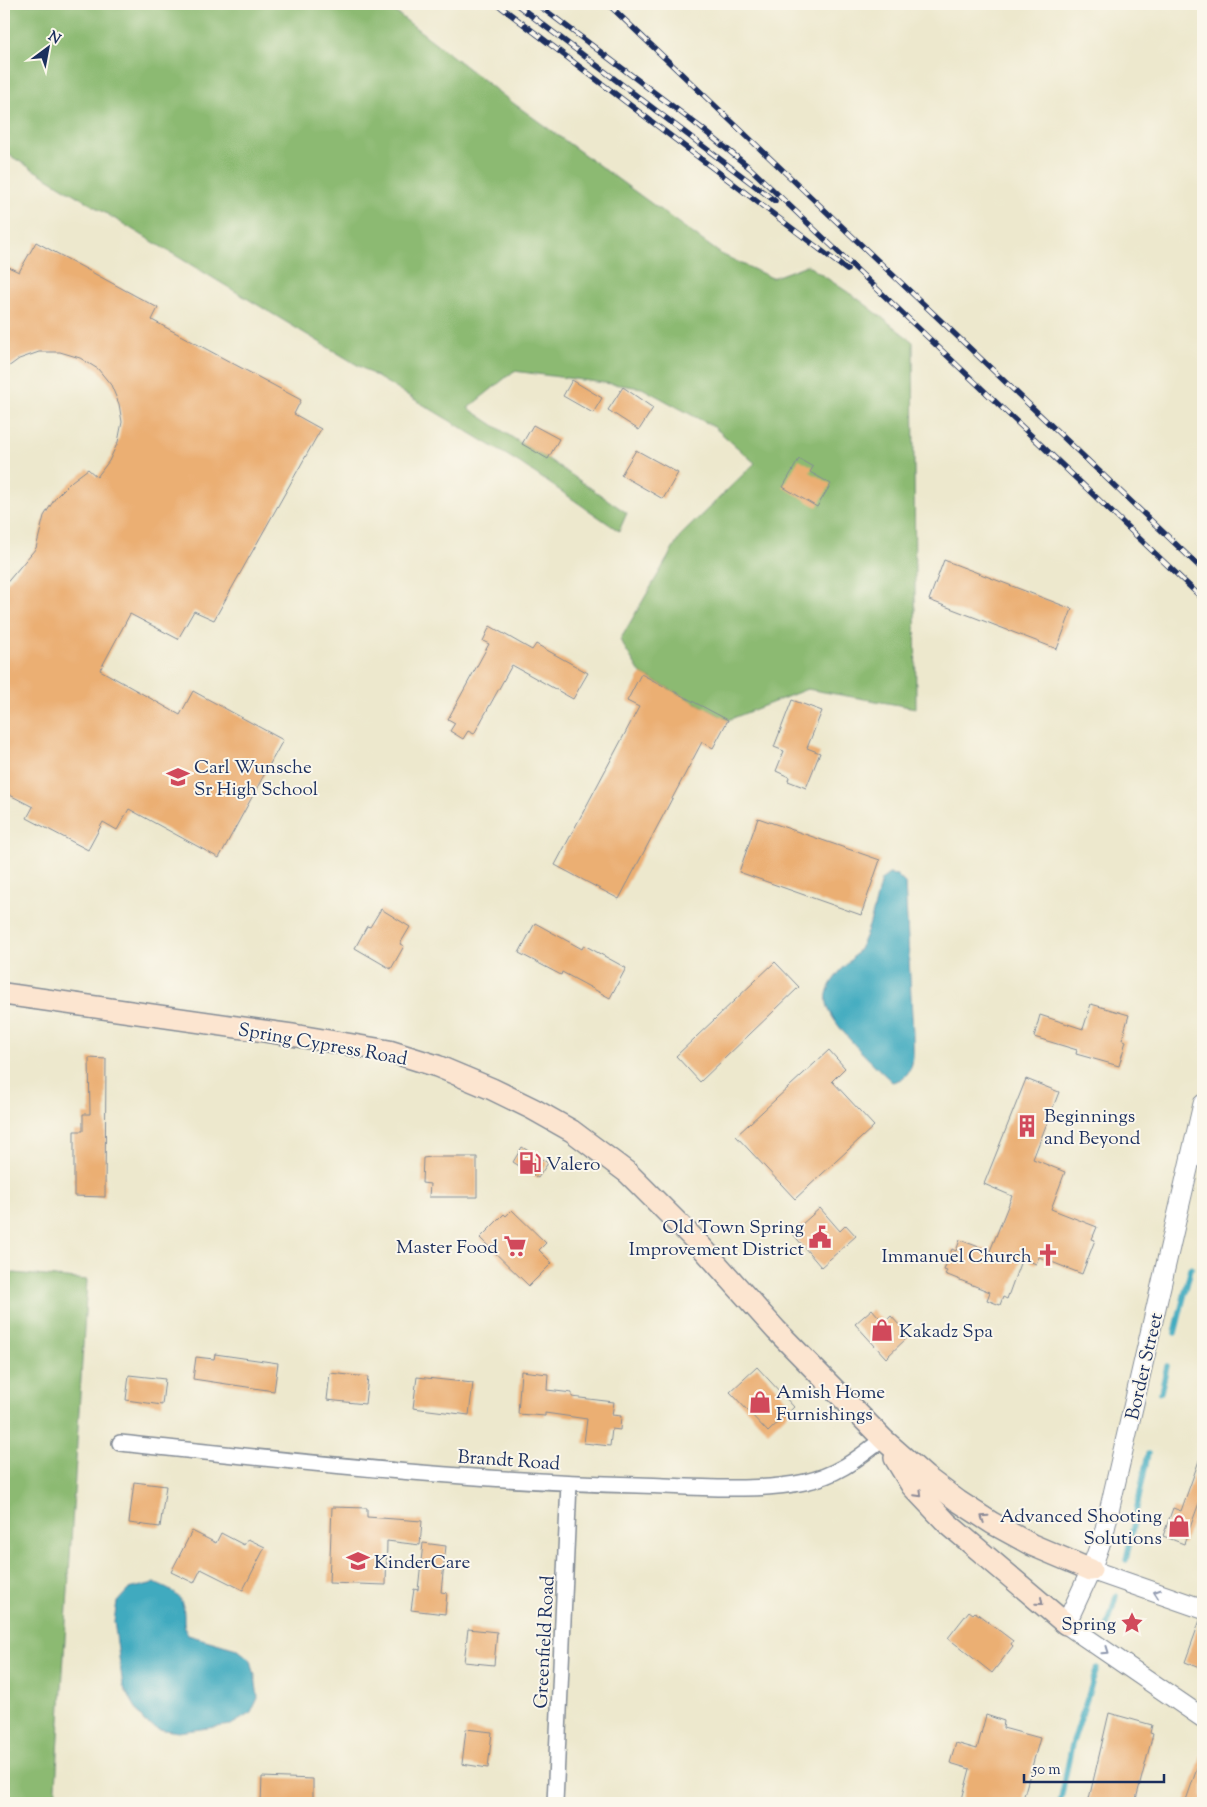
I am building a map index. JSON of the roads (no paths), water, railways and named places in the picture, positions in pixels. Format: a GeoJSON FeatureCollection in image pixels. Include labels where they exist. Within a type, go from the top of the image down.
{"type":"FeatureCollection","features":[{"type":"Feature","properties":{"kind":"main road","name":"Spring Cypress Road"},"geometry":{"type":"LineString","coordinates":[[4,994],[245,1028],[389,1051],[445,1070],[533,1108],[572,1131],[607,1156],[640,1185],[698,1243],[776,1330],[883,1439],[926,1477],[992,1523],[1032,1545],[1091,1570]]}},
{"type":"Feature","properties":{"kind":"main road"},"geometry":{"type":"LineString","coordinates":[[883,1439],[912,1486],[947,1523],[1066,1624]]}},
{"type":"Feature","properties":{"kind":"street","name":"Border Street"},"geometry":{"type":"LineString","coordinates":[[1066,1624],[1091,1570],[1104,1533],[1203,1104]]}},
{"type":"Feature","properties":{"kind":"street","name":"Brandt Road"},"geometry":{"type":"LineString","coordinates":[[120,1442],[334,1465],[569,1483],[753,1488],[788,1486],[834,1474],[883,1439]]}},
{"type":"Feature","properties":{"kind":"street","name":"Greenfield Road"},"geometry":{"type":"LineString","coordinates":[[555,1803],[569,1483]]}},
{"type":"Feature","properties":{"kind":"street"},"geometry":{"type":"LineString","coordinates":[[1091,1570],[1203,1609]]}},
{"type":"Feature","properties":{"kind":"street"},"geometry":{"type":"LineString","coordinates":[[1066,1624],[1203,1718]]}},
{"type":"Feature","properties":{"kind":"water"},"geometry":{"type":"Polygon","coordinates":[[[889,874],[897,875],[905,883],[913,1042],[913,1057],[910,1070],[900,1079],[892,1082],[844,1033],[830,1012],[827,1003],[827,995],[833,981],[855,955],[867,933],[881,880],[889,874]]]}},
{"type":"Feature","properties":{"kind":"water"},"geometry":{"type":"Polygon","coordinates":[[[154,1583],[176,1594],[179,1598],[182,1603],[184,1626],[188,1635],[237,1649],[251,1660],[258,1698],[251,1713],[231,1725],[178,1732],[158,1729],[144,1722],[123,1686],[114,1621],[117,1602],[129,1589],[154,1583]]]}},
{"type":"Feature","properties":{"kind":"waterway"},"geometry":{"type":"LineString","coordinates":[[1175,1333],[1191,1268]]}},
{"type":"Feature","properties":{"kind":"waterway"},"geometry":{"type":"LineString","coordinates":[[1161,1392],[1167,1366]]}},
{"type":"Feature","properties":{"kind":"waterway"},"geometry":{"type":"LineString","coordinates":[[1126,1560],[1148,1454]]}},
{"type":"Feature","properties":{"kind":"waterway"},"geometry":{"type":"LineString","coordinates":[[1107,1628],[1116,1596]]}},
{"type":"Feature","properties":{"kind":"waterway"},"geometry":{"type":"LineString","coordinates":[[1060,1803],[1072,1745],[1097,1668]]}},
{"type":"Feature","properties":{"kind":"railway"},"geometry":{"type":"LineString","coordinates":[[497,4],[847,270]]}},
{"type":"Feature","properties":{"kind":"railway"},"geometry":{"type":"LineString","coordinates":[[516,4],[775,201]]}},
{"type":"Feature","properties":{"kind":"railway"},"geometry":{"type":"LineString","coordinates":[[537,4],[700,127],[750,168],[1203,599]]}},
{"type":"Feature","properties":{"kind":"railway"},"geometry":{"type":"LineString","coordinates":[[608,4],[1203,570]]}},
{"type":"Feature","properties":{"kind":"place","name":"Carl Wunsche Sr High School"},"geometry":{"type":"Point","coordinates":[178,777]}},
{"type":"Feature","properties":{"kind":"place","name":"Beginnings and Beyond"},"geometry":{"type":"Point","coordinates":[1027,1126]}},
{"type":"Feature","properties":{"kind":"place","name":"Valero"},"geometry":{"type":"Point","coordinates":[530,1163]}},
{"type":"Feature","properties":{"kind":"place","name":"Old Town Spring Improvement District"},"geometry":{"type":"Point","coordinates":[820,1237]}},
{"type":"Feature","properties":{"kind":"place","name":"Master Food"},"geometry":{"type":"Point","coordinates":[515,1246]}},
{"type":"Feature","properties":{"kind":"place","name":"Immanuel Church"},"geometry":{"type":"Point","coordinates":[1048,1255]}},
{"type":"Feature","properties":{"kind":"place","name":"Kakadz Spa"},"geometry":{"type":"Point","coordinates":[882,1330]}},
{"type":"Feature","properties":{"kind":"place","name":"Amish Home Furnishings"},"geometry":{"type":"Point","coordinates":[760,1402]}},
{"type":"Feature","properties":{"kind":"place","name":"Advanced Shooting Solutions"},"geometry":{"type":"Point","coordinates":[1179,1526]}},
{"type":"Feature","properties":{"kind":"place","name":"KinderCare"},"geometry":{"type":"Point","coordinates":[358,1561]}},
{"type":"Feature","properties":{"kind":"place","name":"Spring"},"geometry":{"type":"Point","coordinates":[1132,1623]}}]}
